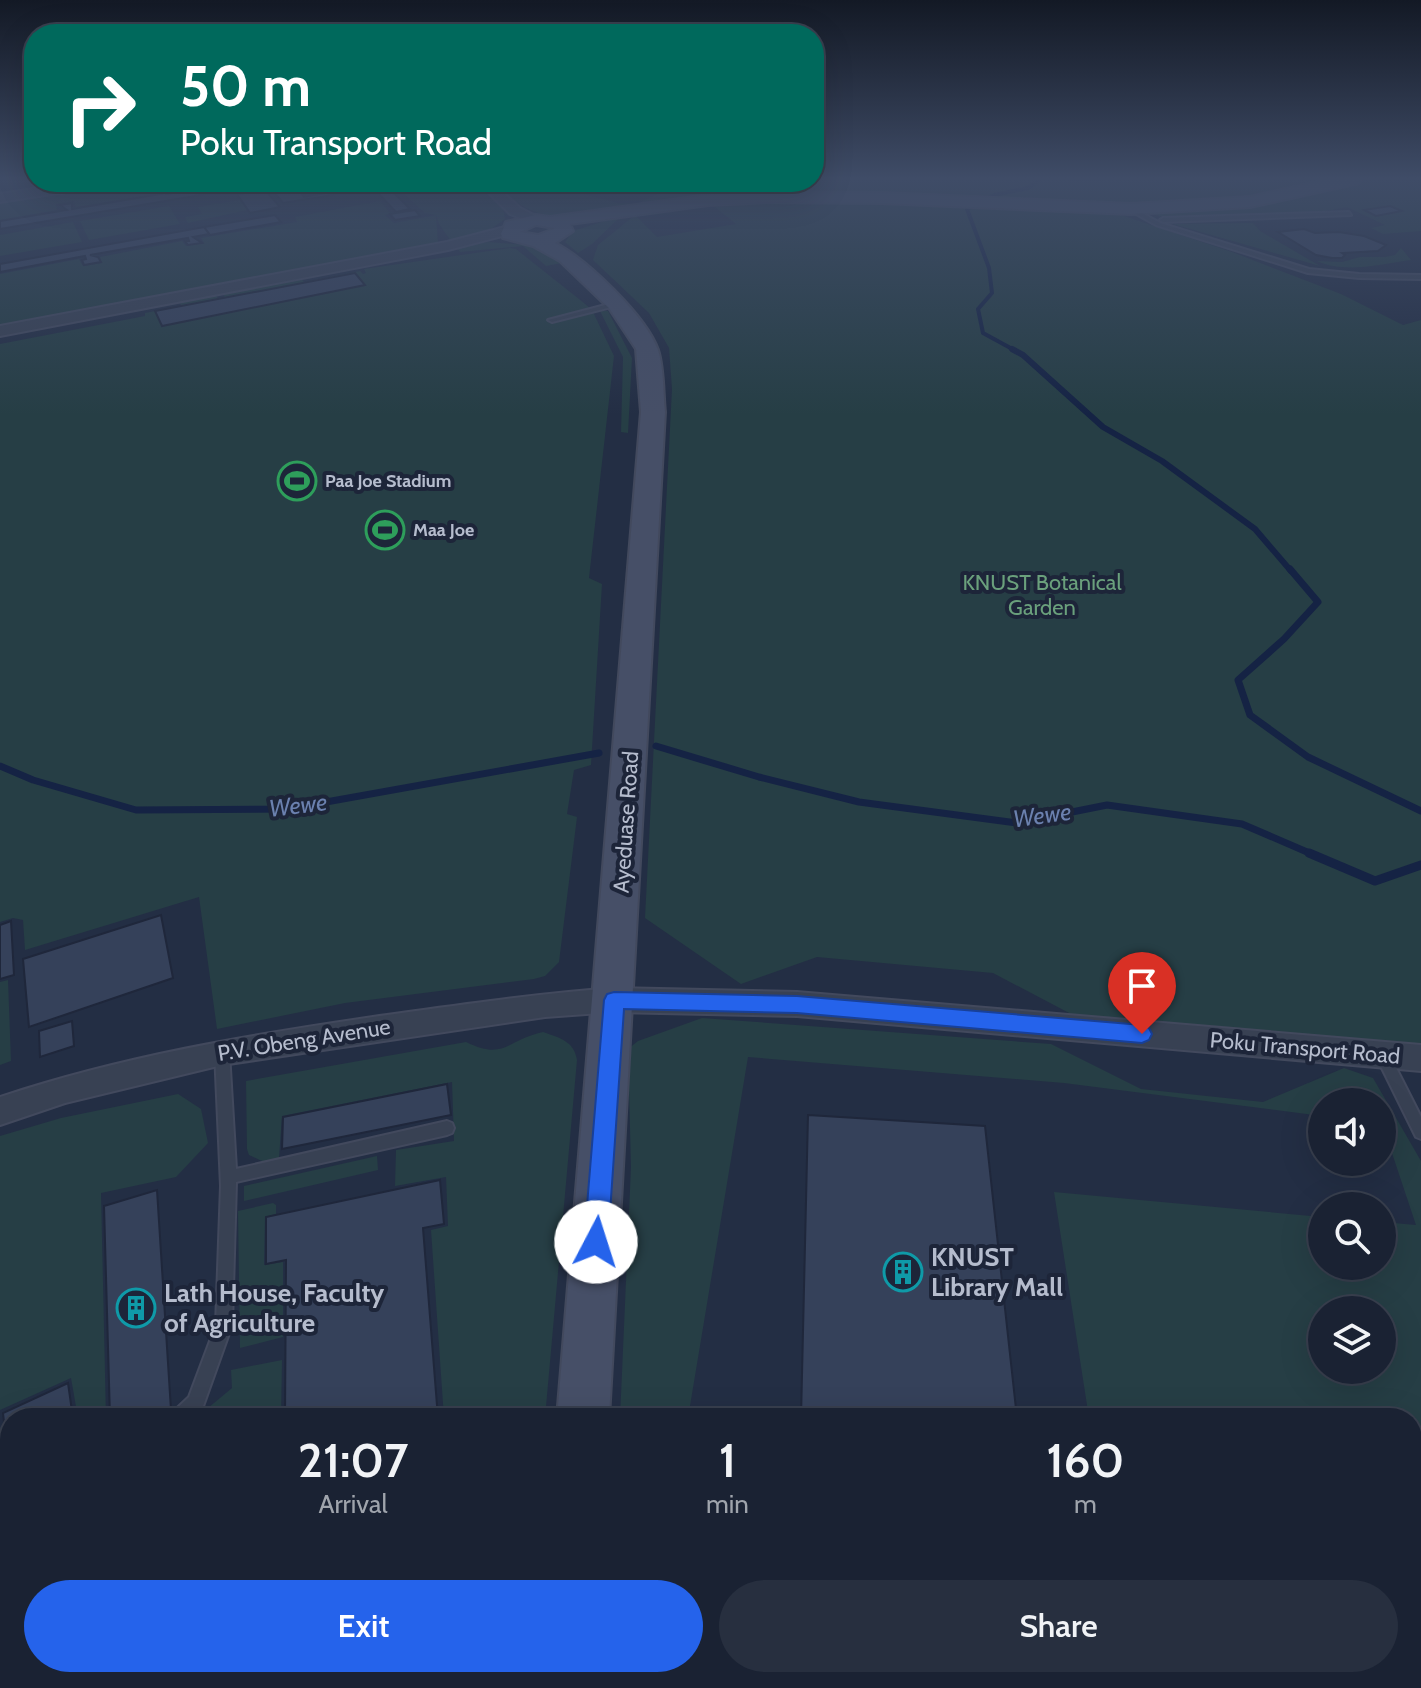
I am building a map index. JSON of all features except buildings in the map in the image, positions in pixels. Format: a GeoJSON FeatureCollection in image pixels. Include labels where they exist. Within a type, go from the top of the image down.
{"type":"FeatureCollection","features":[{"type":"Feature","properties":{"kind":"street"},"geometry":{"type":"LineString","coordinates":[[0,331],[382,258]]}},
{"type":"Feature","properties":{"kind":"street","name":"Ayeduase Road"},"geometry":{"type":"LineString","coordinates":[[566,258],[617,304],[647,349],[653,412],[584,1408]]}},
{"type":"Feature","properties":{"kind":"street","name":"P.V. Obeng Avenue"},"geometry":{"type":"LineString","coordinates":[[0,1111],[65,1089],[222,1052],[545,1005],[614,1000]]}},
{"type":"Feature","properties":{"kind":"street","name":"Poku Transport Road"},"geometry":{"type":"LineString","coordinates":[[614,1000],[797,1004],[1421,1058]]}},
{"type":"Feature","properties":{"kind":"lane"},"geometry":{"type":"LineString","coordinates":[[1268,258],[1308,271],[1421,277]]}},
{"type":"Feature","properties":{"kind":"lane"},"geometry":{"type":"LineString","coordinates":[[552,320],[617,304]]}},
{"type":"Feature","properties":{"kind":"lane"},"geometry":{"type":"LineString","coordinates":[[190,1408],[196,1403],[224,1325],[229,1177],[222,1052]]}},
{"type":"Feature","properties":{"kind":"lane"},"geometry":{"type":"LineString","coordinates":[[1383,1056],[1421,1132]]}},
{"type":"Feature","properties":{"kind":"lane"},"geometry":{"type":"LineString","coordinates":[[229,1177],[447,1128]]}},
{"type":"Feature","properties":{"kind":"green space"},"geometry":{"type":"Polygon","coordinates":[[[100,258],[364,258],[0,326],[0,274],[79,259],[83,266],[102,263],[100,258]]]}},
{"type":"Feature","properties":{"kind":"green space"},"geometry":{"type":"Polygon","coordinates":[[[442,258],[527,258],[591,309],[586,311],[593,312],[614,356],[589,578],[602,584],[591,765],[574,770],[567,814],[577,817],[559,962],[545,976],[534,979],[345,1003],[217,1029],[199,897],[25,950],[23,920],[13,918],[0,922],[0,344],[145,316],[145,313],[181,306],[180,302],[216,295],[218,299],[225,298],[223,292],[300,277],[304,282],[360,271],[363,274],[366,273],[364,269],[442,258]]]}},
{"type":"Feature","properties":{"kind":"green space"},"geometry":{"type":"Polygon","coordinates":[[[537,258],[556,258],[562,263],[546,266],[537,258]]]}},
{"type":"Feature","properties":{"kind":"green space","name":"KNUST Botanical Garden"},"geometry":{"type":"Polygon","coordinates":[[[1247,258],[1341,294],[1403,325],[1421,320],[1421,1046],[1071,1014],[993,973],[817,957],[741,984],[645,918],[672,389],[669,348],[649,313],[593,260],[1247,258]]]}},
{"type":"Feature","properties":{"kind":"green space"},"geometry":{"type":"Polygon","coordinates":[[[1291,258],[1306,258],[1320,266],[1291,258]]]}},
{"type":"Feature","properties":{"kind":"green space"},"geometry":{"type":"Polygon","coordinates":[[[1357,258],[1411,260],[1351,267],[1317,261],[1342,262],[1357,258]]]}},
{"type":"Feature","properties":{"kind":"green space"},"geometry":{"type":"Polygon","coordinates":[[[600,311],[608,311],[632,358],[628,433],[621,432],[623,357],[600,311]]]}},
{"type":"Feature","properties":{"kind":"green space"},"geometry":{"type":"Polygon","coordinates":[[[8,980],[11,1061],[0,1065],[0,982],[8,980]]]}},
{"type":"Feature","properties":{"kind":"green space"},"geometry":{"type":"Polygon","coordinates":[[[702,1018],[1051,1044],[1141,1089],[1263,1102],[1344,1068],[1373,1078],[1379,1088],[1308,1088],[1308,1114],[1064,1083],[748,1057],[690,1408],[620,1408],[631,1167],[628,1049],[638,1041],[702,1018]]]}},
{"type":"Feature","properties":{"kind":"green space"},"geometry":{"type":"Polygon","coordinates":[[[543,1032],[560,1038],[573,1048],[577,1060],[546,1408],[443,1408],[431,1230],[448,1226],[446,1177],[395,1186],[396,1150],[454,1141],[452,1082],[282,1116],[279,1158],[264,1162],[249,1155],[247,1149],[246,1081],[466,1042],[489,1050],[498,1049],[543,1032]]]}},
{"type":"Feature","properties":{"kind":"green space"},"geometry":{"type":"Polygon","coordinates":[[[178,1094],[201,1109],[208,1143],[176,1177],[101,1193],[106,1408],[76,1408],[71,1378],[0,1408],[0,1136],[61,1118],[178,1094]]]}},
{"type":"Feature","properties":{"kind":"green space"},"geometry":{"type":"Polygon","coordinates":[[[1396,1118],[1421,1161],[1421,1408],[1087,1408],[1054,1192],[1308,1216],[1308,1280],[1396,1280],[1396,1223],[1416,1225],[1396,1165],[1396,1118]]]}},
{"type":"Feature","properties":{"kind":"green space"},"geometry":{"type":"Polygon","coordinates":[[[377,1156],[378,1170],[244,1201],[244,1186],[377,1156]]]}},
{"type":"Feature","properties":{"kind":"green space"},"geometry":{"type":"Polygon","coordinates":[[[273,1203],[276,1214],[265,1217],[264,1265],[283,1262],[283,1337],[240,1348],[238,1211],[273,1203]]]}},
{"type":"Feature","properties":{"kind":"green space"},"geometry":{"type":"Polygon","coordinates":[[[282,1360],[281,1408],[208,1408],[232,1388],[231,1370],[282,1360]]]}},
{"type":"Feature","properties":{"kind":"waterway"},"geometry":{"type":"LineString","coordinates":[[985,258],[992,293],[978,309],[983,333],[1016,351]]}},
{"type":"Feature","properties":{"kind":"waterway"},"geometry":{"type":"LineString","coordinates":[[1012,349],[1023,355],[1103,427],[1162,461],[1255,529],[1291,571]]}},
{"type":"Feature","properties":{"kind":"waterway"},"geometry":{"type":"LineString","coordinates":[[1290,569],[1318,602],[1284,639],[1238,680],[1250,715],[1308,757],[1421,811]]}},
{"type":"Feature","properties":{"kind":"waterway","name":"Wewe"},"geometry":{"type":"LineString","coordinates":[[656,746],[759,777],[859,802],[1017,823],[1107,805],[1242,824],[1314,855]]}},
{"type":"Feature","properties":{"kind":"waterway","name":"Wewe"},"geometry":{"type":"LineString","coordinates":[[0,766],[33,780],[136,810],[287,809],[599,753]]}},
{"type":"Feature","properties":{"kind":"waterway","name":"Wewe"},"geometry":{"type":"LineString","coordinates":[[1309,853],[1375,881],[1421,865]]}},
{"type":"Feature","properties":{"kind":"place","name":"Paa Joe Stadium"},"geometry":{"type":"Point","coordinates":[297,481]}},
{"type":"Feature","properties":{"kind":"place","name":"Maa Joe"},"geometry":{"type":"Point","coordinates":[385,530]}},
{"type":"Feature","properties":{"kind":"place","name":"KNUST Library Mall"},"geometry":{"type":"Point","coordinates":[903,1272]}},
{"type":"Feature","properties":{"kind":"place","name":"Lath House, Faculty of Agriculture"},"geometry":{"type":"Point","coordinates":[136,1308]}},
{"type":"Feature","properties":{"kind":"route"},"geometry":{"type":"LineString","coordinates":[[596,1242],[614,1000],[797,1004],[1142,1034]]}}]}
